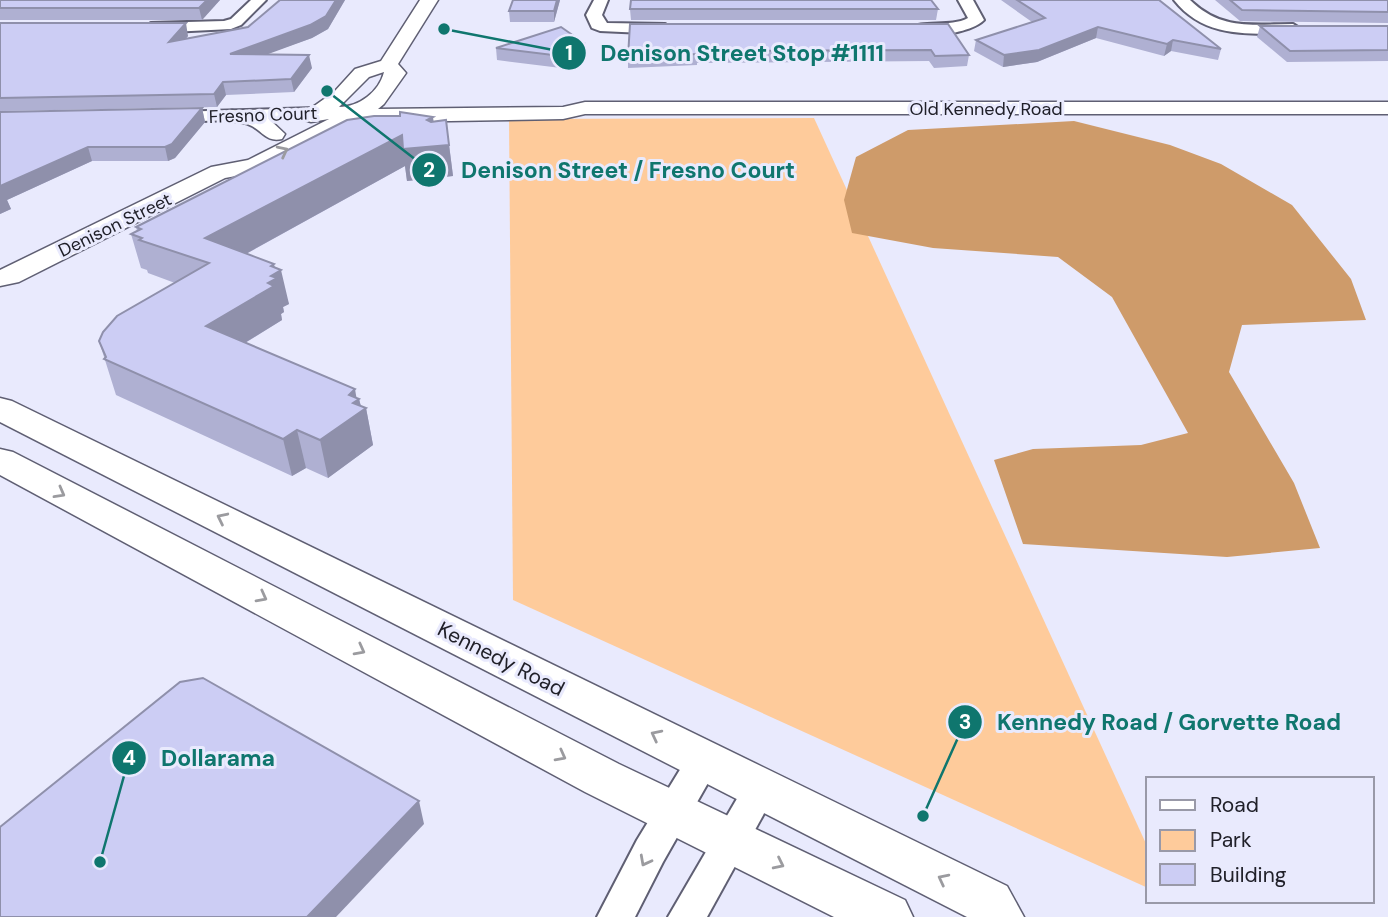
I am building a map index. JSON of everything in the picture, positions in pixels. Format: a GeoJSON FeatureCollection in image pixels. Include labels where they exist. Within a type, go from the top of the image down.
{"type":"FeatureCollection","features":[{"type":"Feature","properties":{"kind":"main road","name":"Kennedy Road"},"geometry":{"type":"LineString","coordinates":[[0,408],[988,902],[997,917]]}},
{"type":"Feature","properties":{"kind":"main road"},"geometry":{"type":"LineString","coordinates":[[0,460],[602,778],[886,917]]}},
{"type":"Feature","properties":{"kind":"street"},"geometry":{"type":"LineString","coordinates":[[134,28],[198,29],[226,26],[236,22],[259,0]]}},
{"type":"Feature","properties":{"kind":"street","name":"Denison Street"},"geometry":{"type":"LineString","coordinates":[[219,172],[227,158],[316,113],[341,96],[362,73],[388,65],[429,0]]}},
{"type":"Feature","properties":{"kind":"street"},"geometry":{"type":"LineString","coordinates":[[601,0],[594,15],[597,25],[605,29],[675,29]]}},
{"type":"Feature","properties":{"kind":"street"},"geometry":{"type":"LineString","coordinates":[[905,29],[958,29],[970,25],[976,20],[974,12],[965,0]]}},
{"type":"Feature","properties":{"kind":"street"},"geometry":{"type":"LineString","coordinates":[[1181,0],[1200,18],[1221,26],[1236,29],[1303,29]]}},
{"type":"Feature","properties":{"kind":"street","name":"Denison Street"},"geometry":{"type":"LineString","coordinates":[[3,282],[219,172],[254,166],[358,113],[377,100],[396,72],[388,65]]}},
{"type":"Feature","properties":{"kind":"street","name":"Old Kennedy Road"},"geometry":{"type":"LineString","coordinates":[[358,113],[390,116],[563,113],[585,108],[1388,108]]}},
{"type":"Feature","properties":{"kind":"street","name":"Fresno Court"},"geometry":{"type":"LineString","coordinates":[[158,117],[358,113]]}},
{"type":"Feature","properties":{"kind":"street"},"geometry":{"type":"LineString","coordinates":[[232,116],[258,119],[266,123],[274,134]]}},
{"type":"Feature","properties":{"kind":"street"},"geometry":{"type":"LineString","coordinates":[[616,917],[704,760]]}},
{"type":"Feature","properties":{"kind":"street"},"geometry":{"type":"LineString","coordinates":[[687,917],[761,788]]}},
{"type":"Feature","properties":{"kind":"green space"},"geometry":{"type":"Polygon","coordinates":[[[814,118],[1146,844],[1146,887],[513,600],[509,119],[814,118]]]}},
{"type":"Feature","properties":{"kind":"shaded area"},"geometry":{"type":"Polygon","coordinates":[[[1074,121],[1170,145],[1221,164],[1292,205],[1351,279],[1366,320],[1242,325],[1229,372],[1294,483],[1320,548],[1227,557],[1023,544],[994,460],[1033,449],[1141,445],[1188,433],[1112,297],[1058,257],[933,248],[852,233],[844,200],[856,157],[908,130],[1074,121]]]}},
{"type":"Feature","properties":{"kind":"building"},"geometry":{"type":"Polygon","coordinates":[[[0,0],[207,0],[199,8],[0,8],[0,0]]]}},
{"type":"Feature","properties":{"kind":"building"},"geometry":{"type":"Polygon","coordinates":[[[280,0],[336,0],[326,16],[310,25],[230,54],[309,55],[291,79],[223,82],[214,94],[0,98],[0,23],[186,23],[169,42],[248,27],[280,0]]]}},
{"type":"Feature","properties":{"kind":"building"},"geometry":{"type":"Polygon","coordinates":[[[513,0],[557,0],[554,11],[509,11],[513,0]]]}},
{"type":"Feature","properties":{"kind":"building"},"geometry":{"type":"Polygon","coordinates":[[[631,0],[931,0],[938,9],[630,9],[631,0]]]}},
{"type":"Feature","properties":{"kind":"building"},"geometry":{"type":"Polygon","coordinates":[[[1017,0],[1159,0],[1221,49],[1173,40],[1167,44],[1098,27],[1039,50],[1004,55],[976,40],[1045,18],[1017,0]]]}},
{"type":"Feature","properties":{"kind":"building"},"geometry":{"type":"Polygon","coordinates":[[[1230,0],[1388,0],[1388,12],[1242,10],[1230,0]]]}},
{"type":"Feature","properties":{"kind":"building"},"geometry":{"type":"Polygon","coordinates":[[[630,24],[948,24],[969,55],[935,56],[931,50],[697,51],[697,54],[628,57],[630,24]]]}},
{"type":"Feature","properties":{"kind":"building"},"geometry":{"type":"Polygon","coordinates":[[[1260,26],[1388,26],[1388,50],[1290,51],[1260,26]]]}},
{"type":"Feature","properties":{"kind":"building"},"geometry":{"type":"Polygon","coordinates":[[[561,27],[584,43],[569,57],[496,48],[561,27]]]}},
{"type":"Feature","properties":{"kind":"building"},"geometry":{"type":"Polygon","coordinates":[[[202,108],[172,144],[165,147],[88,147],[0,186],[0,112],[202,108]]]}},
{"type":"Feature","properties":{"kind":"building"},"geometry":{"type":"Polygon","coordinates":[[[400,112],[433,117],[427,120],[431,122],[446,120],[449,145],[403,149],[402,135],[205,238],[274,264],[271,266],[281,270],[271,276],[277,278],[268,283],[274,286],[206,326],[355,389],[349,395],[359,399],[353,403],[366,408],[320,440],[297,430],[283,439],[104,359],[106,357],[99,341],[117,316],[209,263],[139,240],[142,238],[131,234],[141,229],[136,227],[347,120],[400,116],[400,112]]]}},
{"type":"Feature","properties":{"kind":"building"},"geometry":{"type":"Polygon","coordinates":[[[203,678],[419,801],[307,917],[0,917],[0,827],[180,682],[203,678]]]}},
{"type":"Feature","properties":{"kind":"place","name":"Denison Street Stop #1111"},"geometry":{"type":"Point","coordinates":[444,29]}},
{"type":"Feature","properties":{"kind":"place","name":"Denison Street / Fresno Court"},"geometry":{"type":"Point","coordinates":[327,91]}},
{"type":"Feature","properties":{"kind":"place","name":"Kennedy Road / Gorvette Road"},"geometry":{"type":"Point","coordinates":[923,816]}},
{"type":"Feature","properties":{"kind":"place","name":"Dollarama"},"geometry":{"type":"Point","coordinates":[100,862]}}]}
